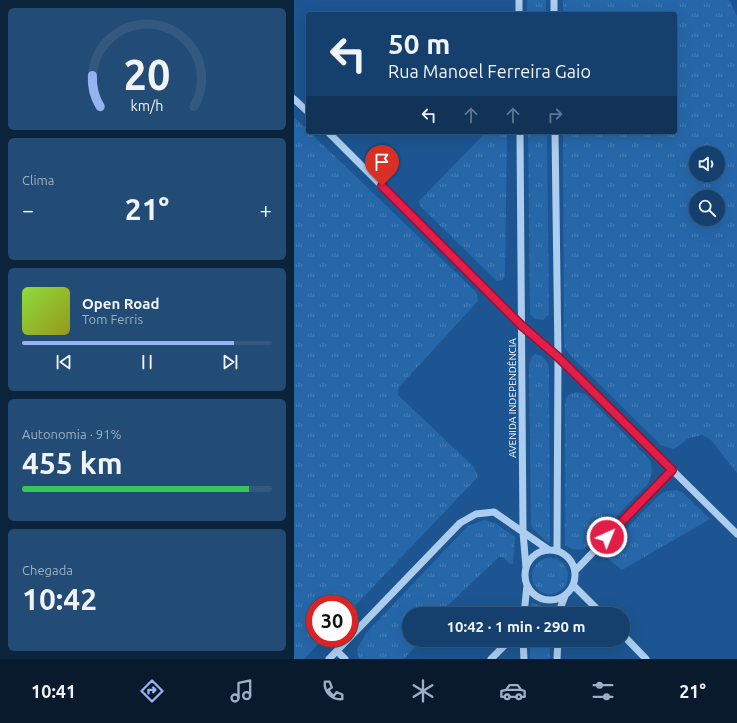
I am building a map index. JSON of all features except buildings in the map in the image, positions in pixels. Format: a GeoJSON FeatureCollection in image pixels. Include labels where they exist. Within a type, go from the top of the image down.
{"type":"FeatureCollection","features":[{"type":"Feature","properties":{"kind":"street"},"geometry":{"type":"LineString","coordinates":[[519,0],[519,12]]}},
{"type":"Feature","properties":{"kind":"street"},"geometry":{"type":"LineString","coordinates":[[554,0],[554,12]]}},
{"type":"Feature","properties":{"kind":"street"},"geometry":{"type":"LineString","coordinates":[[294,99],[306,110]]}},
{"type":"Feature","properties":{"kind":"street"},"geometry":{"type":"LineString","coordinates":[[330,134],[522,326],[558,357],[737,534]]}},
{"type":"Feature","properties":{"kind":"street","name":"AVENIDA INDEPENDÊNCIA"},"geometry":{"type":"LineString","coordinates":[[520,134],[523,532],[526,568]]}},
{"type":"Feature","properties":{"kind":"street"},"geometry":{"type":"LineString","coordinates":[[553,550],[558,357],[555,134]]}},
{"type":"Feature","properties":{"kind":"street"},"geometry":{"type":"LineString","coordinates":[[575,571],[672,470]]}},
{"type":"Feature","properties":{"kind":"street"},"geometry":{"type":"LineString","coordinates":[[329,659],[460,523],[476,514],[494,512],[523,532],[569,558],[575,571],[575,578],[573,585],[565,596],[560,607]]}},
{"type":"Feature","properties":{"kind":"street"},"geometry":{"type":"LineString","coordinates":[[553,550],[541,551],[530,561],[526,568],[525,576],[527,584],[536,596],[543,599],[558,599],[565,596]]}},
{"type":"Feature","properties":{"kind":"street"},"geometry":{"type":"LineString","coordinates":[[525,607],[527,584]]}},
{"type":"Feature","properties":{"kind":"street"},"geometry":{"type":"LineString","coordinates":[[573,585],[595,607]]}},
{"type":"Feature","properties":{"kind":"street"},"geometry":{"type":"LineString","coordinates":[[630,642],[646,659]]}},
{"type":"Feature","properties":{"kind":"street"},"geometry":{"type":"LineString","coordinates":[[491,659],[503,647]]}},
{"type":"Feature","properties":{"kind":"street"},"geometry":{"type":"LineString","coordinates":[[523,647],[524,659]]}},
{"type":"Feature","properties":{"kind":"street"},"geometry":{"type":"LineString","coordinates":[[557,659],[558,647]]}},
{"type":"Feature","properties":{"kind":"street"},"geometry":{"type":"LineString","coordinates":[[337,651],[345,659]]}},
{"type":"Feature","properties":{"kind":"green space"},"geometry":{"type":"Polygon","coordinates":[[[527,0],[546,0],[546,12],[527,12],[527,0]]]}},
{"type":"Feature","properties":{"kind":"green space"},"geometry":{"type":"Polygon","coordinates":[[[563,0],[729,0],[737,16],[737,473],[711,440],[702,435],[689,438],[674,449],[661,445],[569,354],[564,347],[563,134],[677,134],[677,12],[563,12],[563,0]]]}},
{"type":"Feature","properties":{"kind":"green space"},"geometry":{"type":"Polygon","coordinates":[[[294,117],[306,129],[306,134],[312,134],[476,292],[478,301],[399,387],[398,395],[474,467],[478,477],[358,603],[358,595],[306,595],[306,647],[315,647],[304,659],[294,659],[294,117]]]}},
{"type":"Feature","properties":{"kind":"green space"},"geometry":{"type":"Polygon","coordinates":[[[484,134],[507,134],[505,276],[502,280],[497,281],[420,206],[419,201],[484,134]]]}},
{"type":"Feature","properties":{"kind":"green space"},"geometry":{"type":"Polygon","coordinates":[[[528,134],[547,134],[549,314],[543,320],[535,319],[530,314],[528,134]]]}},
{"type":"Feature","properties":{"kind":"green space"},"geometry":{"type":"Polygon","coordinates":[[[535,354],[544,358],[549,366],[550,541],[548,543],[532,528],[531,524],[529,365],[531,358],[535,354]]]}},
{"type":"Feature","properties":{"kind":"green space"},"geometry":{"type":"Polygon","coordinates":[[[576,392],[585,394],[650,460],[652,470],[648,484],[584,549],[579,550],[572,549],[565,545],[565,401],[568,395],[576,392]]]}},
{"type":"Feature","properties":{"kind":"green space"},"geometry":{"type":"Polygon","coordinates":[[[677,490],[683,493],[710,519],[622,570],[602,554],[658,496],[666,491],[677,490]]]}},
{"type":"Feature","properties":{"kind":"green space"},"geometry":{"type":"Polygon","coordinates":[[[484,520],[495,523],[515,537],[513,564],[510,564],[503,557],[499,557],[446,607],[402,607],[402,647],[415,647],[404,659],[359,659],[357,649],[366,633],[468,526],[484,520]]]}},
{"type":"Feature","properties":{"kind":"green space"},"geometry":{"type":"Polygon","coordinates":[[[554,558],[563,563],[567,569],[567,583],[563,589],[554,594],[546,594],[537,589],[533,583],[532,572],[537,563],[543,559],[554,558]]]}},
{"type":"Feature","properties":{"kind":"green space"},"geometry":{"type":"Polygon","coordinates":[[[532,603],[545,607],[530,607],[532,603]]]}},
{"type":"Feature","properties":{"kind":"green space"},"geometry":{"type":"Polygon","coordinates":[[[530,647],[550,647],[550,659],[530,659],[530,647]]]}},
{"type":"Feature","properties":{"kind":"route"},"geometry":{"type":"LineString","coordinates":[[382,186],[522,326],[558,357],[672,470],[607,537]]}}]}
